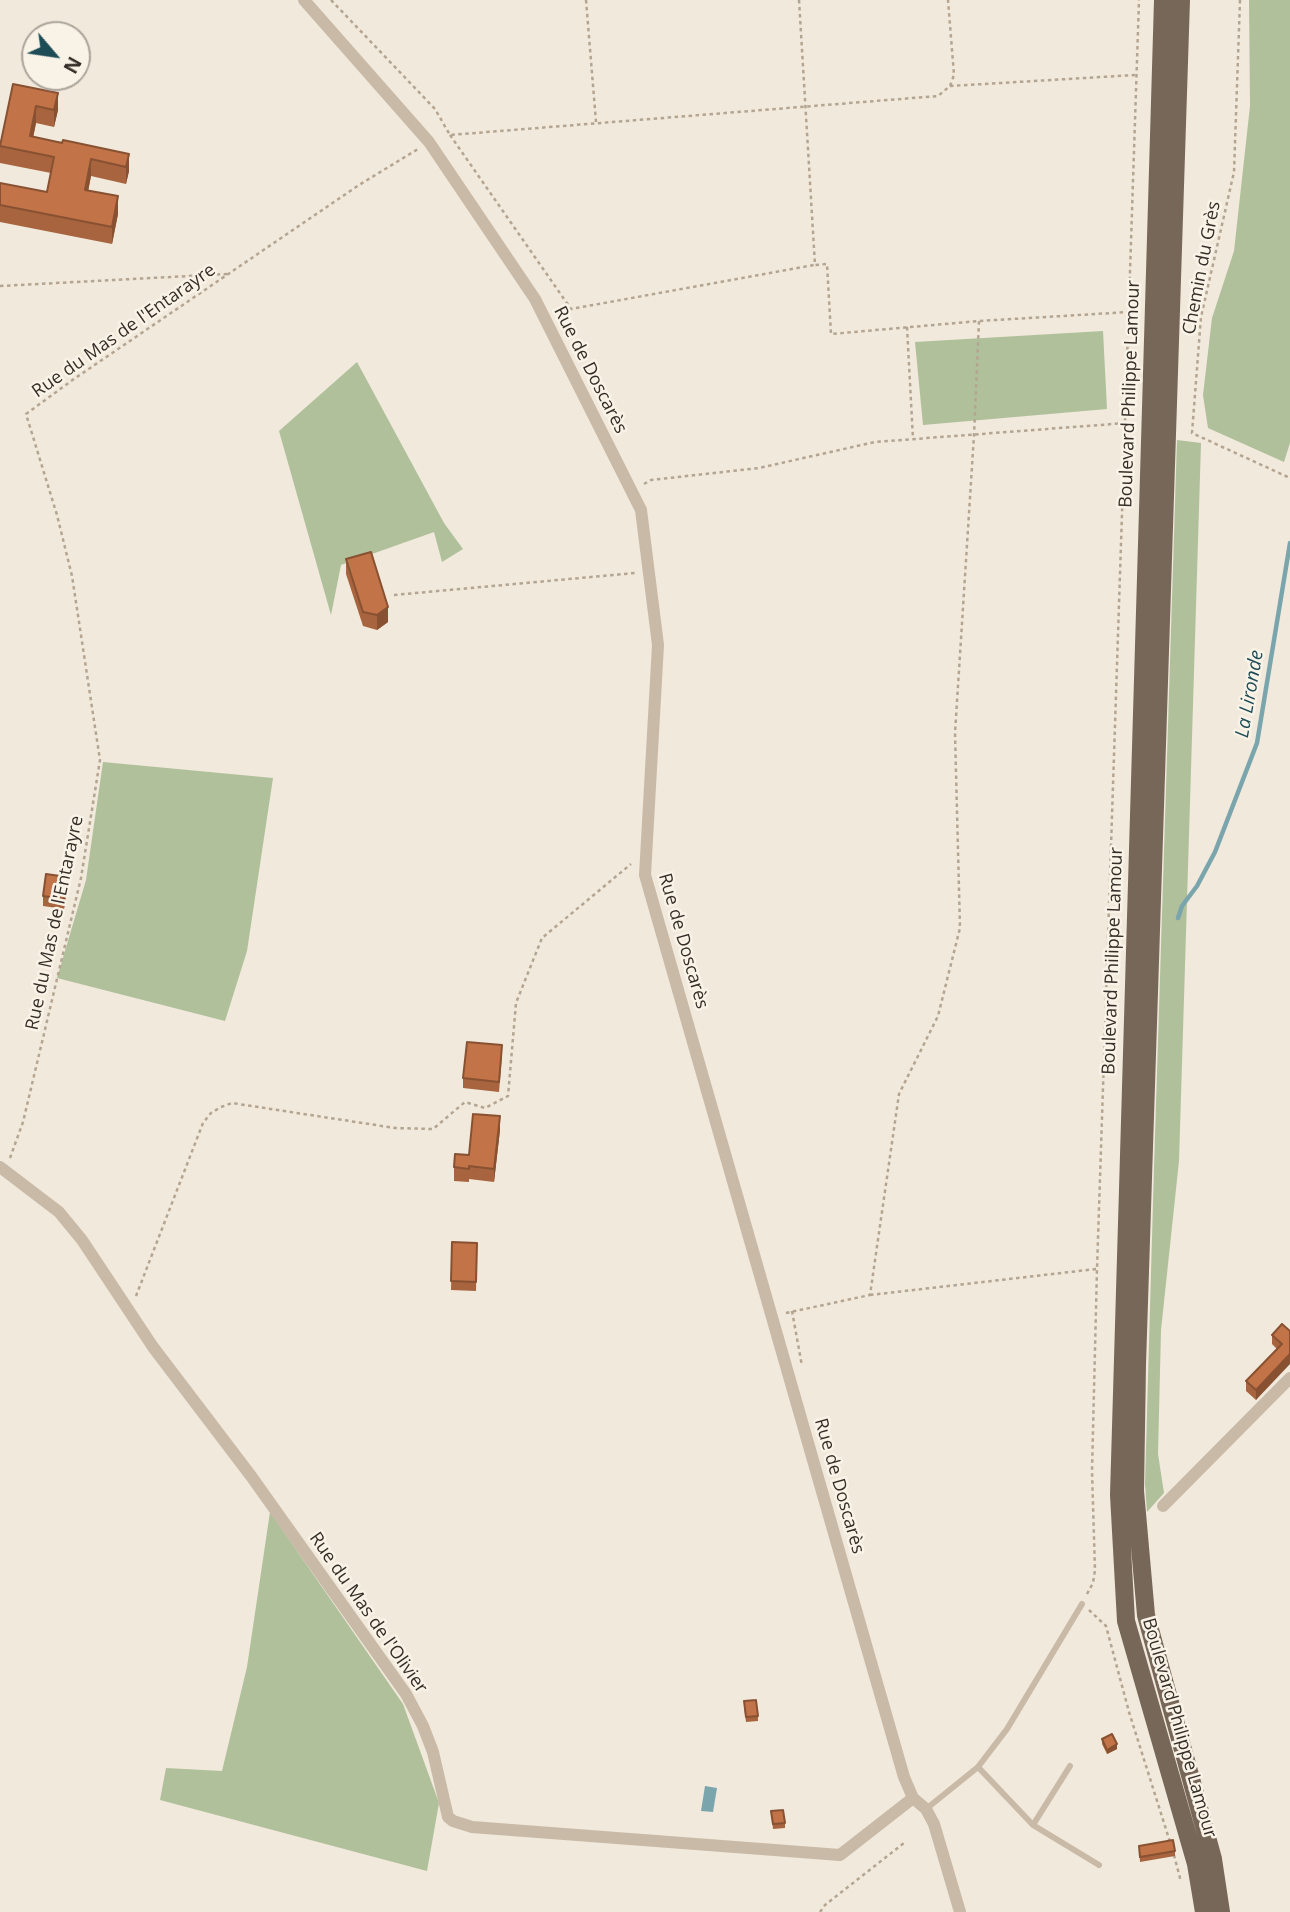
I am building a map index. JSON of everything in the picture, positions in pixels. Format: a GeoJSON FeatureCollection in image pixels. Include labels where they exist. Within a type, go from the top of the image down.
{"type":"FeatureCollection","features":[{"type":"Feature","properties":{"kind":"main road","name":"Boulevard Philippe Lamour"},"geometry":{"type":"LineString","coordinates":[[1163,0],[1119,1495],[1126,1621],[1196,1864],[1204,1912]]}},
{"type":"Feature","properties":{"kind":"main road","name":"Boulevard Philippe Lamour"},"geometry":{"type":"LineString","coordinates":[[1181,0],[1135,1491],[1146,1615],[1213,1859],[1221,1912]]}},
{"type":"Feature","properties":{"kind":"street","name":"Rue de Doscarès"},"geometry":{"type":"LineString","coordinates":[[304,0],[429,142],[535,299],[641,510],[659,645],[645,875],[904,1777],[913,1798],[926,1809],[934,1824],[960,1912]]}},
{"type":"Feature","properties":{"kind":"street","name":"Rue du Mas de l'Olivier"},"geometry":{"type":"LineString","coordinates":[[3,1169],[59,1212],[82,1240],[153,1347],[251,1476],[406,1694],[433,1752],[448,1817],[453,1821],[472,1827],[840,1855],[913,1798]]}},
{"type":"Feature","properties":{"kind":"street"},"geometry":{"type":"LineString","coordinates":[[1163,1506],[1290,1378]]}},
{"type":"Feature","properties":{"kind":"lane"},"geometry":{"type":"LineString","coordinates":[[926,1809],[978,1767],[1007,1729],[1082,1604]]}},
{"type":"Feature","properties":{"kind":"lane"},"geometry":{"type":"LineString","coordinates":[[1033,1825],[1070,1766]]}},
{"type":"Feature","properties":{"kind":"lane"},"geometry":{"type":"LineString","coordinates":[[978,1767],[1033,1825],[1099,1866]]}},
{"type":"Feature","properties":{"kind":"path"},"geometry":{"type":"LineString","coordinates":[[331,0],[435,108],[450,135],[571,309],[827,264],[831,334],[1129,312]]}},
{"type":"Feature","properties":{"kind":"path"},"geometry":{"type":"LineString","coordinates":[[586,0],[596,124]]}},
{"type":"Feature","properties":{"kind":"path"},"geometry":{"type":"LineString","coordinates":[[799,0],[815,265]]}},
{"type":"Feature","properties":{"kind":"path"},"geometry":{"type":"LineString","coordinates":[[450,135],[938,96],[950,86],[954,75],[948,0]]}},
{"type":"Feature","properties":{"kind":"path"},"geometry":{"type":"LineString","coordinates":[[1139,0],[1097,1269],[1092,1471],[1095,1570],[1093,1583],[1082,1604],[1106,1626],[1129,1712],[1171,1844]]}},
{"type":"Feature","properties":{"kind":"path","name":"Chemin du Grès"},"geometry":{"type":"LineString","coordinates":[[1240,0],[1234,172],[1201,317],[1192,433],[1290,478]]}},
{"type":"Feature","properties":{"kind":"path"},"geometry":{"type":"LineString","coordinates":[[950,86],[1136,75]]}},
{"type":"Feature","properties":{"kind":"path","name":"Rue du Mas de l'Entarayre"},"geometry":{"type":"LineString","coordinates":[[3,1169],[23,1122],[81,878],[100,760],[72,576],[57,515],[26,414],[359,185],[429,142]]}},
{"type":"Feature","properties":{"kind":"path"},"geometry":{"type":"LineString","coordinates":[[0,286],[228,274]]}},
{"type":"Feature","properties":{"kind":"path"},"geometry":{"type":"LineString","coordinates":[[870,1295],[899,1094],[938,1016],[960,928],[955,733],[979,321]]}},
{"type":"Feature","properties":{"kind":"path"},"geometry":{"type":"LineString","coordinates":[[907,327],[913,439]]}},
{"type":"Feature","properties":{"kind":"path"},"geometry":{"type":"LineString","coordinates":[[631,489],[652,480],[760,468],[875,442],[1126,423]]}},
{"type":"Feature","properties":{"kind":"path"},"geometry":{"type":"LineString","coordinates":[[394,595],[641,572]]}},
{"type":"Feature","properties":{"kind":"path"},"geometry":{"type":"LineString","coordinates":[[131,1311],[203,1123],[211,1113],[232,1103],[396,1128],[433,1129],[465,1102],[485,1108],[508,1096],[516,1003],[542,938],[646,850]]}},
{"type":"Feature","properties":{"kind":"path"},"geometry":{"type":"LineString","coordinates":[[784,1313],[870,1295],[1097,1269]]}},
{"type":"Feature","properties":{"kind":"path"},"geometry":{"type":"LineString","coordinates":[[820,1912],[825,1905],[904,1843]]}},
{"type":"Feature","properties":{"kind":"path"},"geometry":{"type":"LineString","coordinates":[[1174,1855],[1182,1889]]}},
{"type":"Feature","properties":{"kind":"green space"},"geometry":{"type":"Polygon","coordinates":[[[1249,0],[1290,0],[1290,443],[1284,462],[1208,428],[1203,395],[1212,318],[1234,251],[1250,106],[1249,0]]]}},
{"type":"Feature","properties":{"kind":"green space"},"geometry":{"type":"Polygon","coordinates":[[[1103,331],[1107,409],[923,425],[915,342],[1103,331]]]}},
{"type":"Feature","properties":{"kind":"green space"},"geometry":{"type":"Polygon","coordinates":[[[357,362],[444,523],[463,549],[442,562],[434,532],[341,565],[331,615],[279,431],[357,362]]]}},
{"type":"Feature","properties":{"kind":"green space"},"geometry":{"type":"Polygon","coordinates":[[[1177,440],[1201,443],[1179,1161],[1161,1330],[1158,1454],[1164,1493],[1147,1512],[1145,1484],[1177,440]]]}},
{"type":"Feature","properties":{"kind":"green space"},"geometry":{"type":"Polygon","coordinates":[[[103,762],[273,778],[247,951],[225,1021],[57,978],[86,880],[103,762]]]}},
{"type":"Feature","properties":{"kind":"green space"},"geometry":{"type":"Polygon","coordinates":[[[270,1512],[403,1704],[439,1803],[427,1871],[160,1800],[166,1768],[222,1771],[247,1667],[270,1512]]]}},
{"type":"Feature","properties":{"kind":"water"},"geometry":{"type":"Polygon","coordinates":[[[705,1786],[717,1788],[713,1812],[701,1811],[705,1786]]]}},
{"type":"Feature","properties":{"kind":"building"},"geometry":{"type":"Polygon","coordinates":[[[13,84],[21,86],[21,91],[58,93],[54,110],[36,106],[30,136],[129,154],[126,167],[91,159],[85,190],[118,196],[112,227],[0,205],[0,183],[47,192],[54,157],[0,146],[13,84]]]}},
{"type":"Feature","properties":{"kind":"building"},"geometry":{"type":"Polygon","coordinates":[[[371,552],[388,607],[377,615],[363,612],[346,559],[371,552]]]}},
{"type":"Feature","properties":{"kind":"building"},"geometry":{"type":"Polygon","coordinates":[[[46,874],[67,877],[64,899],[43,896],[46,874]]]}},
{"type":"Feature","properties":{"kind":"building"},"geometry":{"type":"Polygon","coordinates":[[[467,1042],[502,1045],[499,1082],[463,1078],[467,1042]]]}},
{"type":"Feature","properties":{"kind":"building"},"geometry":{"type":"Polygon","coordinates":[[[473,1114],[500,1116],[494,1169],[454,1167],[455,1154],[469,1155],[473,1114]]]}},
{"type":"Feature","properties":{"kind":"building"},"geometry":{"type":"Polygon","coordinates":[[[452,1242],[477,1243],[476,1282],[451,1281],[452,1242]]]}},
{"type":"Feature","properties":{"kind":"building"},"geometry":{"type":"Polygon","coordinates":[[[1282,1324],[1290,1331],[1290,1354],[1256,1390],[1246,1381],[1282,1344],[1272,1335],[1282,1324]]]}},
{"type":"Feature","properties":{"kind":"building"},"geometry":{"type":"Polygon","coordinates":[[[756,1700],[758,1716],[746,1717],[744,1701],[756,1700]]]}},
{"type":"Feature","properties":{"kind":"building"},"geometry":{"type":"Polygon","coordinates":[[[1112,1734],[1117,1744],[1107,1750],[1102,1739],[1112,1734]]]}},
{"type":"Feature","properties":{"kind":"building"},"geometry":{"type":"Polygon","coordinates":[[[783,1810],[785,1823],[773,1824],[771,1811],[783,1810]]]}},
{"type":"Feature","properties":{"kind":"building"},"geometry":{"type":"Polygon","coordinates":[[[1173,1840],[1175,1851],[1140,1857],[1139,1846],[1173,1840]]]}},
{"type":"Feature","properties":{"kind":"waterway","name":"La Lironde"},"geometry":{"type":"LineString","coordinates":[[1178,918],[1182,906],[1197,886],[1215,852],[1257,743],[1290,543]]}}]}
